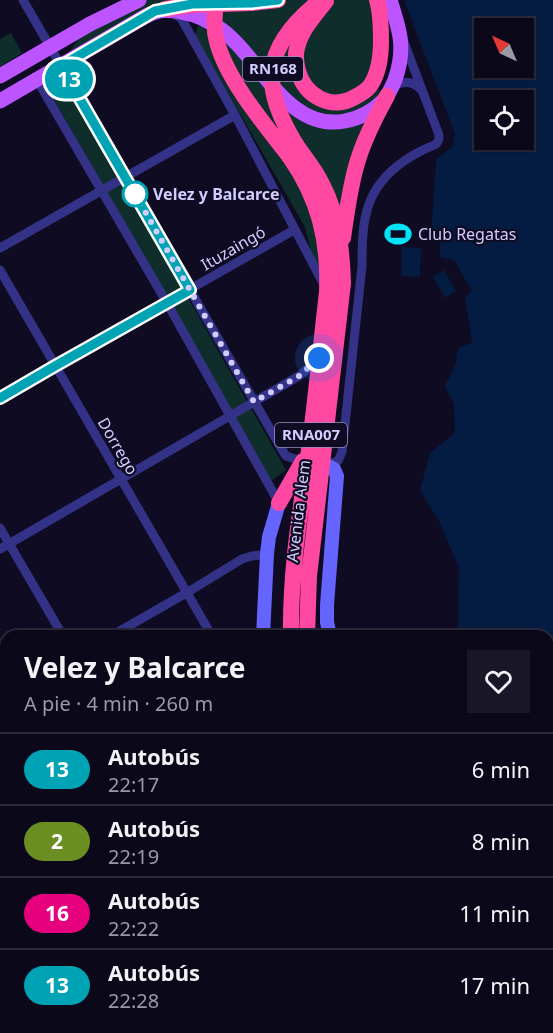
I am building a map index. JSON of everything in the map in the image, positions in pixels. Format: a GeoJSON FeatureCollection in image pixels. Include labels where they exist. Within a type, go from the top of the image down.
{"type":"FeatureCollection","features":[{"type":"Feature","properties":{"kind":"highway","name":"RNA007"},"geometry":{"type":"LineString","coordinates":[[217,0],[214,13],[216,40],[227,67],[253,108],[294,153],[312,194],[322,227],[327,255],[327,291]]}},
{"type":"Feature","properties":{"kind":"highway"},"geometry":{"type":"LineString","coordinates":[[165,9],[192,4],[232,4],[276,0]]}},
{"type":"Feature","properties":{"kind":"highway","name":"RN168"},"geometry":{"type":"LineString","coordinates":[[321,0],[286,34],[279,47],[272,70],[273,93],[294,153],[314,170],[325,189],[336,222],[341,247]]}},
{"type":"Feature","properties":{"kind":"highway"},"geometry":{"type":"LineString","coordinates":[[327,0],[311,20],[299,41],[296,65],[304,86],[311,93],[320,99],[340,103],[360,94],[369,87],[375,77],[379,64],[381,28],[377,0]]}},
{"type":"Feature","properties":{"kind":"highway"},"geometry":{"type":"LineString","coordinates":[[341,247],[358,158],[370,128],[390,91]]}},
{"type":"Feature","properties":{"kind":"highway","name":"Avenida Alem"},"geometry":{"type":"LineString","coordinates":[[291,630],[290,612],[297,530],[343,283],[341,247]]}},
{"type":"Feature","properties":{"kind":"highway","name":"Avenida Alem"},"geometry":{"type":"LineString","coordinates":[[307,630],[309,460],[327,291]]}},
{"type":"Feature","properties":{"kind":"highway"},"geometry":{"type":"LineString","coordinates":[[279,503],[309,460]]}},
{"type":"Feature","properties":{"kind":"main road"},"geometry":{"type":"LineString","coordinates":[[0,76],[90,24],[139,0]]}},
{"type":"Feature","properties":{"kind":"main road"},"geometry":{"type":"LineString","coordinates":[[0,101],[146,16],[165,9],[190,13],[221,29],[284,99],[298,111],[329,122],[348,121],[373,111],[390,91],[401,57],[400,34],[390,0]]}},
{"type":"Feature","properties":{"kind":"street"},"geometry":{"type":"LineString","coordinates":[[23,0],[254,402],[309,460],[334,469],[337,476],[327,605],[329,630]]}},
{"type":"Feature","properties":{"kind":"street"},"geometry":{"type":"LineString","coordinates":[[165,9],[181,18],[235,115],[327,291]]}},
{"type":"Feature","properties":{"kind":"street"},"geometry":{"type":"LineString","coordinates":[[309,460],[338,461],[342,452],[362,266],[362,237],[371,200],[375,191],[395,168],[439,140],[400,34]]}},
{"type":"Feature","properties":{"kind":"street"},"geometry":{"type":"LineString","coordinates":[[37,80],[167,303],[279,503]]}},
{"type":"Feature","properties":{"kind":"street"},"geometry":{"type":"LineString","coordinates":[[390,91],[404,82],[410,82],[418,86],[423,93]]}},
{"type":"Feature","properties":{"kind":"street"},"geometry":{"type":"LineString","coordinates":[[0,248],[235,115]]}},
{"type":"Feature","properties":{"kind":"street","name":"Ituzaingó"},"geometry":{"type":"LineString","coordinates":[[0,398],[294,230]]}},
{"type":"Feature","properties":{"kind":"street","name":"Dorrego"},"geometry":{"type":"LineString","coordinates":[[0,270],[209,630]]}},
{"type":"Feature","properties":{"kind":"street"},"geometry":{"type":"LineString","coordinates":[[4,546],[299,376],[319,358]]}},
{"type":"Feature","properties":{"kind":"street","name":"Avenida Alem"},"geometry":{"type":"LineString","coordinates":[[263,630],[269,537],[279,503]]}},
{"type":"Feature","properties":{"kind":"street"},"geometry":{"type":"LineString","coordinates":[[0,528],[4,546],[59,630]]}},
{"type":"Feature","properties":{"kind":"street"},"geometry":{"type":"LineString","coordinates":[[122,630],[242,560],[267,554]]}},
{"type":"Feature","properties":{"kind":"green space"},"geometry":{"type":"Polygon","coordinates":[[[145,0],[189,0],[62,63],[84,30],[145,0]]]}},
{"type":"Feature","properties":{"kind":"green space"},"geometry":{"type":"Polygon","coordinates":[[[192,0],[369,0],[373,20],[374,54],[363,85],[344,94],[327,93],[312,83],[304,64],[289,66],[295,82],[304,94],[325,108],[337,109],[350,106],[363,100],[376,89],[385,93],[366,110],[349,117],[323,117],[307,111],[280,89],[233,33],[214,20],[193,11],[192,0]]]}},
{"type":"Feature","properties":{"kind":"green space"},"geometry":{"type":"Polygon","coordinates":[[[202,25],[218,33],[292,112],[369,121],[340,220],[309,205],[319,246],[319,268],[312,256],[305,227],[195,35],[198,26],[202,25]]]}},
{"type":"Feature","properties":{"kind":"green space"},"geometry":{"type":"Polygon","coordinates":[[[11,33],[22,53],[0,67],[0,39],[11,33]]]}},
{"type":"Feature","properties":{"kind":"green space"},"geometry":{"type":"Polygon","coordinates":[[[61,74],[286,470],[270,482],[44,82],[61,74]]]}},
{"type":"Feature","properties":{"kind":"water"},"geometry":{"type":"Polygon","coordinates":[[[404,0],[553,0],[553,630],[458,630],[459,568],[438,519],[420,491],[430,453],[455,433],[454,404],[445,386],[456,363],[458,348],[472,343],[465,297],[472,291],[454,260],[440,257],[440,236],[431,235],[436,160],[452,147],[455,134],[404,0]]]}},
{"type":"Feature","properties":{"kind":"water"},"geometry":{"type":"Polygon","coordinates":[[[402,247],[421,248],[420,277],[401,276],[402,247]]]}},
{"type":"Feature","properties":{"kind":"water"},"geometry":{"type":"Polygon","coordinates":[[[444,270],[456,291],[445,298],[433,277],[444,270]]]}},
{"type":"Feature","properties":{"kind":"bus line","name":"13"},"geometry":{"type":"LineString","coordinates":[[0,398],[190,290],[61,66],[155,11],[192,4],[232,4],[278,0]]}},
{"type":"Feature","properties":{"kind":"place","name":"Velez y Balcarce"},"geometry":{"type":"Point","coordinates":[135,194]}},
{"type":"Feature","properties":{"kind":"place","name":"Club Regatas"},"geometry":{"type":"Point","coordinates":[398,234]}},
{"type":"Feature","properties":{"kind":"route"},"geometry":{"type":"LineString","coordinates":[[135,194],[254,402],[299,376],[319,358]]}}]}
